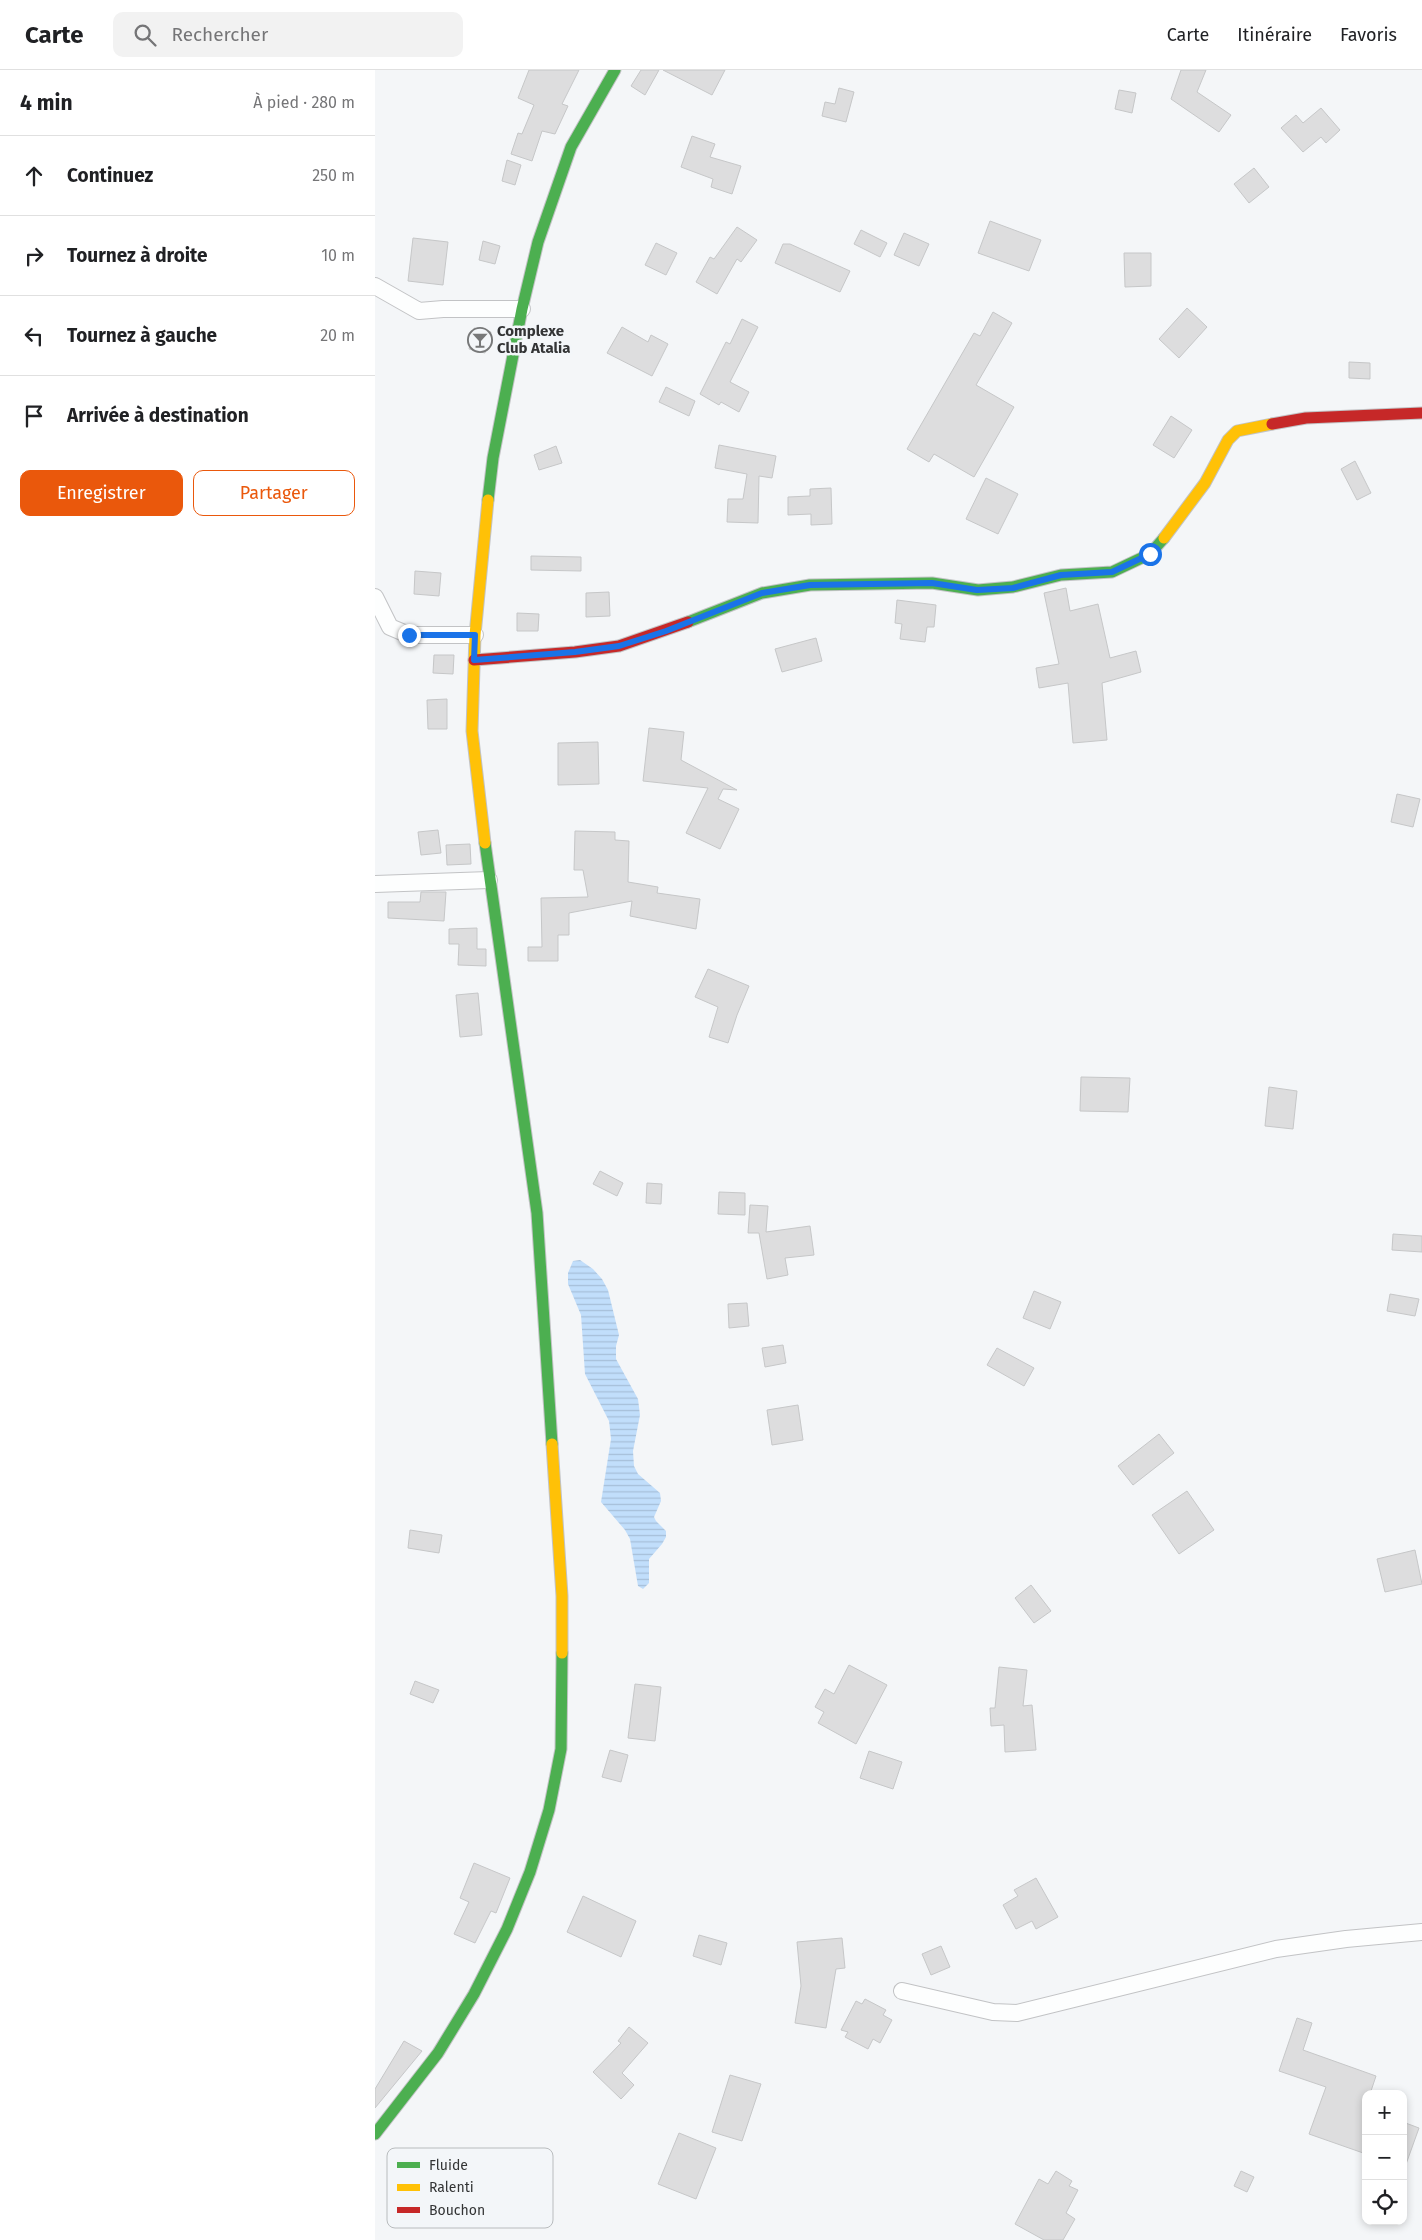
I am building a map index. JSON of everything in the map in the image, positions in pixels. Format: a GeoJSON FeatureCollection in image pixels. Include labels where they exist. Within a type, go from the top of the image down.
{"type":"FeatureCollection","features":[{"type":"Feature","properties":{"kind":"street"},"geometry":{"type":"LineString","coordinates":[[375,2134],[438,2053],[474,1994],[507,1929],[530,1872],[546,1819],[561,1749],[562,1596],[537,1213],[526,1125],[489,880],[471,731],[475,635],[482,546],[493,458],[522,309],[537,242],[571,147],[615,70]]}},
{"type":"Feature","properties":{"kind":"street"},"geometry":{"type":"LineString","coordinates":[[375,286],[419,311],[443,309],[522,309]]}},
{"type":"Feature","properties":{"kind":"street"},"geometry":{"type":"LineString","coordinates":[[474,660],[575,652],[619,646],[666,631],[762,593],[810,585],[932,583],[977,590],[1013,588],[1061,575],[1112,572],[1150,554],[1175,525],[1205,483],[1228,440],[1237,431],[1306,418],[1422,414]]}},
{"type":"Feature","properties":{"kind":"street"},"geometry":{"type":"LineString","coordinates":[[375,597],[390,627],[409,635],[475,635]]}},
{"type":"Feature","properties":{"kind":"street"},"geometry":{"type":"LineString","coordinates":[[375,884],[489,880]]}},
{"type":"Feature","properties":{"kind":"street"},"geometry":{"type":"LineString","coordinates":[[902,1991],[993,2012],[1017,2013],[1276,1949],[1346,1939],[1422,1932]]}},
{"type":"Feature","properties":{"kind":"water"},"geometry":{"type":"Polygon","coordinates":[[[580,1260],[593,1269],[602,1279],[608,1290],[619,1335],[616,1346],[616,1359],[638,1399],[640,1415],[633,1451],[634,1466],[638,1474],[660,1493],[661,1501],[654,1517],[666,1531],[666,1537],[649,1559],[649,1583],[643,1589],[638,1586],[630,1539],[625,1530],[601,1502],[611,1439],[609,1421],[585,1374],[581,1315],[568,1284],[568,1273],[573,1261],[580,1260]]]}},
{"type":"Feature","properties":{"kind":"building"},"geometry":{"type":"Polygon","coordinates":[[[529,70],[579,70],[562,104],[568,106],[555,134],[542,131],[532,161],[511,154],[518,133],[522,134],[534,105],[518,98],[529,70]]]}},
{"type":"Feature","properties":{"kind":"building"},"geometry":{"type":"Polygon","coordinates":[[[641,70],[659,70],[645,95],[631,86],[641,70]]]}},
{"type":"Feature","properties":{"kind":"building"},"geometry":{"type":"Polygon","coordinates":[[[663,70],[725,70],[712,95],[663,70]]]}},
{"type":"Feature","properties":{"kind":"building"},"geometry":{"type":"Polygon","coordinates":[[[1181,70],[1206,70],[1197,92],[1231,115],[1219,132],[1171,99],[1181,70]]]}},
{"type":"Feature","properties":{"kind":"building"},"geometry":{"type":"Polygon","coordinates":[[[839,88],[854,92],[846,122],[822,116],[825,102],[835,104],[839,88]]]}},
{"type":"Feature","properties":{"kind":"building"},"geometry":{"type":"Polygon","coordinates":[[[1119,90],[1136,93],[1132,113],[1115,109],[1119,90]]]}},
{"type":"Feature","properties":{"kind":"building"},"geometry":{"type":"Polygon","coordinates":[[[1321,108],[1340,130],[1326,143],[1321,137],[1303,152],[1281,128],[1296,115],[1303,123],[1321,108]]]}},
{"type":"Feature","properties":{"kind":"building"},"geometry":{"type":"Polygon","coordinates":[[[692,136],[715,144],[710,157],[741,166],[732,194],[711,187],[713,179],[681,167],[692,136]]]}},
{"type":"Feature","properties":{"kind":"building"},"geometry":{"type":"Polygon","coordinates":[[[507,160],[521,165],[515,185],[502,181],[507,160]]]}},
{"type":"Feature","properties":{"kind":"building"},"geometry":{"type":"Polygon","coordinates":[[[1254,168],[1269,187],[1249,203],[1234,184],[1254,168]]]}},
{"type":"Feature","properties":{"kind":"building"},"geometry":{"type":"Polygon","coordinates":[[[990,221],[1041,240],[1029,271],[978,253],[990,221]]]}},
{"type":"Feature","properties":{"kind":"building"},"geometry":{"type":"Polygon","coordinates":[[[737,227],[757,240],[741,262],[737,259],[717,294],[696,282],[710,257],[714,259],[737,227]]]}},
{"type":"Feature","properties":{"kind":"building"},"geometry":{"type":"Polygon","coordinates":[[[861,230],[887,243],[880,257],[854,244],[861,230]]]}},
{"type":"Feature","properties":{"kind":"building"},"geometry":{"type":"Polygon","coordinates":[[[904,233],[929,244],[919,266],[894,255],[904,233]]]}},
{"type":"Feature","properties":{"kind":"building"},"geometry":{"type":"Polygon","coordinates":[[[413,238],[448,242],[443,285],[408,281],[413,238]]]}},
{"type":"Feature","properties":{"kind":"building"},"geometry":{"type":"Polygon","coordinates":[[[483,241],[500,246],[495,264],[479,260],[483,241]]]}},
{"type":"Feature","properties":{"kind":"building"},"geometry":{"type":"Polygon","coordinates":[[[656,243],[677,253],[666,275],[645,265],[656,243]]]}},
{"type":"Feature","properties":{"kind":"building"},"geometry":{"type":"Polygon","coordinates":[[[783,244],[790,244],[850,271],[840,292],[775,263],[783,244]]]}},
{"type":"Feature","properties":{"kind":"building"},"geometry":{"type":"Polygon","coordinates":[[[1124,253],[1151,253],[1151,286],[1125,287],[1124,253]]]}},
{"type":"Feature","properties":{"kind":"building"},"geometry":{"type":"Polygon","coordinates":[[[1187,308],[1207,327],[1179,358],[1159,339],[1187,308]]]}},
{"type":"Feature","properties":{"kind":"building"},"geometry":{"type":"Polygon","coordinates":[[[993,312],[1012,323],[976,385],[1014,407],[974,477],[934,454],[929,462],[907,449],[974,333],[980,336],[993,312]]]}},
{"type":"Feature","properties":{"kind":"building"},"geometry":{"type":"Polygon","coordinates":[[[742,319],[758,327],[730,382],[749,392],[739,412],[721,402],[719,405],[700,394],[726,342],[730,344],[742,319]]]}},
{"type":"Feature","properties":{"kind":"building"},"geometry":{"type":"Polygon","coordinates":[[[622,327],[648,342],[651,335],[668,344],[652,376],[607,353],[622,327]]]}},
{"type":"Feature","properties":{"kind":"building","name":"Complexe Club Atalia"},"geometry":{"type":"Polygon","coordinates":[[[474,328],[491,332],[485,353],[469,349],[474,328]]]}},
{"type":"Feature","properties":{"kind":"building"},"geometry":{"type":"Polygon","coordinates":[[[1349,362],[1370,363],[1370,379],[1349,378],[1349,362]]]}},
{"type":"Feature","properties":{"kind":"building"},"geometry":{"type":"Polygon","coordinates":[[[666,387],[695,401],[689,416],[659,402],[666,387]]]}},
{"type":"Feature","properties":{"kind":"building"},"geometry":{"type":"Polygon","coordinates":[[[1171,416],[1192,430],[1174,458],[1153,445],[1171,416]]]}},
{"type":"Feature","properties":{"kind":"building"},"geometry":{"type":"Polygon","coordinates":[[[719,445],[776,456],[772,478],[759,476],[758,523],[727,522],[728,499],[743,499],[747,474],[715,468],[719,445]]]}},
{"type":"Feature","properties":{"kind":"building"},"geometry":{"type":"Polygon","coordinates":[[[556,446],[562,463],[539,470],[534,455],[556,446]]]}},
{"type":"Feature","properties":{"kind":"building"},"geometry":{"type":"Polygon","coordinates":[[[1355,461],[1371,493],[1357,500],[1341,469],[1355,461]]]}},
{"type":"Feature","properties":{"kind":"building"},"geometry":{"type":"Polygon","coordinates":[[[986,478],[1018,494],[998,534],[966,519],[986,478]]]}},
{"type":"Feature","properties":{"kind":"building"},"geometry":{"type":"Polygon","coordinates":[[[831,488],[832,524],[811,525],[811,514],[788,515],[788,497],[810,496],[810,489],[831,488]]]}},
{"type":"Feature","properties":{"kind":"building"},"geometry":{"type":"Polygon","coordinates":[[[531,556],[581,557],[581,571],[531,570],[531,556]]]}},
{"type":"Feature","properties":{"kind":"building"},"geometry":{"type":"Polygon","coordinates":[[[415,571],[441,573],[439,596],[414,594],[415,571]]]}},
{"type":"Feature","properties":{"kind":"building"},"geometry":{"type":"Polygon","coordinates":[[[1066,588],[1070,611],[1098,604],[1110,658],[1136,651],[1141,672],[1102,683],[1107,740],[1073,743],[1068,683],[1039,688],[1036,668],[1059,664],[1044,593],[1066,588]]]}},
{"type":"Feature","properties":{"kind":"building"},"geometry":{"type":"Polygon","coordinates":[[[609,592],[610,616],[586,617],[586,593],[609,592]]]}},
{"type":"Feature","properties":{"kind":"building"},"geometry":{"type":"Polygon","coordinates":[[[897,600],[936,605],[934,627],[927,627],[925,642],[900,639],[902,624],[895,623],[897,600]]]}},
{"type":"Feature","properties":{"kind":"building"},"geometry":{"type":"Polygon","coordinates":[[[517,613],[539,614],[538,631],[517,631],[517,613]]]}},
{"type":"Feature","properties":{"kind":"building"},"geometry":{"type":"Polygon","coordinates":[[[816,638],[822,661],[782,672],[775,649],[816,638]]]}},
{"type":"Feature","properties":{"kind":"building"},"geometry":{"type":"Polygon","coordinates":[[[434,655],[454,655],[453,674],[433,673],[434,655]]]}},
{"type":"Feature","properties":{"kind":"building"},"geometry":{"type":"Polygon","coordinates":[[[447,699],[447,729],[428,729],[427,700],[447,699]]]}},
{"type":"Feature","properties":{"kind":"building"},"geometry":{"type":"Polygon","coordinates":[[[649,728],[684,732],[681,760],[737,790],[723,789],[718,799],[739,809],[720,849],[686,833],[708,788],[643,781],[649,728]]]}},
{"type":"Feature","properties":{"kind":"building"},"geometry":{"type":"Polygon","coordinates":[[[598,742],[599,784],[558,785],[558,743],[598,742]]]}},
{"type":"Feature","properties":{"kind":"building"},"geometry":{"type":"Polygon","coordinates":[[[1397,794],[1420,799],[1413,827],[1391,822],[1397,794]]]}},
{"type":"Feature","properties":{"kind":"building"},"geometry":{"type":"Polygon","coordinates":[[[438,830],[441,853],[421,855],[418,832],[438,830]]]}},
{"type":"Feature","properties":{"kind":"building"},"geometry":{"type":"Polygon","coordinates":[[[575,831],[615,832],[615,840],[629,841],[628,882],[658,887],[657,893],[700,899],[696,929],[630,916],[632,901],[569,913],[569,935],[558,935],[558,961],[528,961],[528,947],[542,947],[541,898],[588,897],[583,870],[574,870],[575,831]]]}},
{"type":"Feature","properties":{"kind":"building"},"geometry":{"type":"Polygon","coordinates":[[[470,844],[471,864],[447,865],[446,845],[470,844]]]}},
{"type":"Feature","properties":{"kind":"building"},"geometry":{"type":"Polygon","coordinates":[[[421,892],[446,892],[444,921],[388,918],[388,902],[420,902],[421,892]]]}},
{"type":"Feature","properties":{"kind":"building"},"geometry":{"type":"Polygon","coordinates":[[[477,928],[477,949],[486,949],[486,966],[458,965],[459,944],[449,944],[449,929],[477,928]]]}},
{"type":"Feature","properties":{"kind":"building"},"geometry":{"type":"Polygon","coordinates":[[[708,969],[749,986],[728,1043],[709,1037],[718,1007],[695,997],[708,969]]]}},
{"type":"Feature","properties":{"kind":"building"},"geometry":{"type":"Polygon","coordinates":[[[478,993],[482,1035],[460,1037],[456,995],[478,993]]]}},
{"type":"Feature","properties":{"kind":"building"},"geometry":{"type":"Polygon","coordinates":[[[1081,1077],[1130,1078],[1128,1112],[1080,1111],[1081,1077]]]}},
{"type":"Feature","properties":{"kind":"building"},"geometry":{"type":"Polygon","coordinates":[[[1269,1087],[1297,1091],[1293,1129],[1265,1126],[1269,1087]]]}},
{"type":"Feature","properties":{"kind":"building"},"geometry":{"type":"Polygon","coordinates":[[[600,1171],[623,1183],[617,1196],[593,1184],[600,1171]]]}},
{"type":"Feature","properties":{"kind":"building"},"geometry":{"type":"Polygon","coordinates":[[[647,1183],[662,1184],[661,1204],[646,1203],[647,1183]]]}},
{"type":"Feature","properties":{"kind":"building"},"geometry":{"type":"Polygon","coordinates":[[[719,1192],[745,1193],[745,1215],[718,1214],[719,1192]]]}},
{"type":"Feature","properties":{"kind":"building"},"geometry":{"type":"Polygon","coordinates":[[[750,1205],[768,1206],[766,1232],[810,1226],[814,1255],[785,1258],[788,1275],[767,1279],[759,1233],[748,1233],[750,1205]]]}},
{"type":"Feature","properties":{"kind":"building"},"geometry":{"type":"Polygon","coordinates":[[[1393,1234],[1422,1236],[1422,1252],[1392,1250],[1393,1234]]]}},
{"type":"Feature","properties":{"kind":"building"},"geometry":{"type":"Polygon","coordinates":[[[1034,1291],[1061,1302],[1050,1329],[1023,1318],[1034,1291]]]}},
{"type":"Feature","properties":{"kind":"building"},"geometry":{"type":"Polygon","coordinates":[[[1390,1294],[1419,1299],[1415,1316],[1387,1311],[1390,1294]]]}},
{"type":"Feature","properties":{"kind":"building"},"geometry":{"type":"Polygon","coordinates":[[[747,1303],[749,1326],[729,1328],[728,1304],[747,1303]]]}},
{"type":"Feature","properties":{"kind":"building"},"geometry":{"type":"Polygon","coordinates":[[[783,1345],[786,1363],[765,1367],[762,1348],[783,1345]]]}},
{"type":"Feature","properties":{"kind":"building"},"geometry":{"type":"Polygon","coordinates":[[[997,1348],[1034,1368],[1024,1386],[987,1365],[997,1348]]]}},
{"type":"Feature","properties":{"kind":"building"},"geometry":{"type":"Polygon","coordinates":[[[798,1405],[803,1440],[772,1445],[767,1410],[798,1405]]]}},
{"type":"Feature","properties":{"kind":"building"},"geometry":{"type":"Polygon","coordinates":[[[1159,1434],[1174,1453],[1133,1485],[1118,1466],[1159,1434]]]}},
{"type":"Feature","properties":{"kind":"building"},"geometry":{"type":"Polygon","coordinates":[[[1187,1491],[1214,1530],[1179,1554],[1152,1515],[1187,1491]]]}},
{"type":"Feature","properties":{"kind":"building"},"geometry":{"type":"Polygon","coordinates":[[[410,1530],[442,1535],[439,1553],[408,1548],[410,1530]]]}},
{"type":"Feature","properties":{"kind":"building"},"geometry":{"type":"Polygon","coordinates":[[[1415,1550],[1422,1584],[1385,1592],[1377,1559],[1415,1550]]]}},
{"type":"Feature","properties":{"kind":"building"},"geometry":{"type":"Polygon","coordinates":[[[1031,1585],[1051,1611],[1034,1623],[1015,1598],[1031,1585]]]}},
{"type":"Feature","properties":{"kind":"building"},"geometry":{"type":"Polygon","coordinates":[[[849,1665],[887,1685],[856,1744],[818,1723],[824,1712],[815,1707],[825,1689],[834,1694],[849,1665]]]}},
{"type":"Feature","properties":{"kind":"building"},"geometry":{"type":"Polygon","coordinates":[[[999,1667],[1027,1670],[1023,1706],[1032,1705],[1036,1750],[1005,1752],[1004,1725],[991,1726],[990,1708],[995,1708],[999,1667]]]}},
{"type":"Feature","properties":{"kind":"building"},"geometry":{"type":"Polygon","coordinates":[[[415,1681],[439,1690],[433,1703],[410,1694],[415,1681]]]}},
{"type":"Feature","properties":{"kind":"building"},"geometry":{"type":"Polygon","coordinates":[[[635,1684],[661,1687],[655,1741],[628,1738],[635,1684]]]}},
{"type":"Feature","properties":{"kind":"building"},"geometry":{"type":"Polygon","coordinates":[[[610,1750],[628,1755],[621,1782],[602,1777],[610,1750]]]}},
{"type":"Feature","properties":{"kind":"building"},"geometry":{"type":"Polygon","coordinates":[[[869,1751],[902,1762],[893,1789],[860,1778],[869,1751]]]}},
{"type":"Feature","properties":{"kind":"building"},"geometry":{"type":"Polygon","coordinates":[[[474,1863],[510,1878],[496,1913],[491,1911],[475,1943],[454,1934],[469,1902],[460,1898],[474,1863]]]}},
{"type":"Feature","properties":{"kind":"building"},"geometry":{"type":"Polygon","coordinates":[[[1036,1878],[1058,1917],[1036,1929],[1032,1921],[1016,1929],[1003,1905],[1018,1896],[1014,1890],[1036,1878]]]}},
{"type":"Feature","properties":{"kind":"building"},"geometry":{"type":"Polygon","coordinates":[[[583,1896],[636,1921],[621,1957],[567,1932],[583,1896]]]}},
{"type":"Feature","properties":{"kind":"building"},"geometry":{"type":"Polygon","coordinates":[[[699,1935],[727,1943],[721,1965],[693,1956],[699,1935]]]}},
{"type":"Feature","properties":{"kind":"building"},"geometry":{"type":"Polygon","coordinates":[[[842,1938],[845,1968],[836,1969],[826,2028],[795,2023],[801,1986],[797,1942],[842,1938]]]}},
{"type":"Feature","properties":{"kind":"building"},"geometry":{"type":"Polygon","coordinates":[[[941,1946],[950,1967],[931,1975],[922,1954],[941,1946]]]}},
{"type":"Feature","properties":{"kind":"building"},"geometry":{"type":"Polygon","coordinates":[[[865,1999],[886,2010],[883,2015],[892,2020],[880,2043],[873,2039],[868,2049],[845,2037],[848,2032],[841,2030],[856,2001],[862,2004],[865,1999]]]}},
{"type":"Feature","properties":{"kind":"building"},"geometry":{"type":"Polygon","coordinates":[[[1297,2018],[1312,2023],[1303,2050],[1376,2076],[1371,2090],[1362,2090],[1362,2153],[1309,2134],[1326,2087],[1279,2071],[1297,2018]]]}},
{"type":"Feature","properties":{"kind":"building"},"geometry":{"type":"Polygon","coordinates":[[[629,2027],[648,2043],[622,2073],[634,2085],[621,2099],[593,2072],[621,2043],[618,2041],[629,2027]]]}},
{"type":"Feature","properties":{"kind":"building"},"geometry":{"type":"Polygon","coordinates":[[[404,2041],[422,2051],[375,2108],[375,2089],[404,2041]]]}},
{"type":"Feature","properties":{"kind":"building"},"geometry":{"type":"Polygon","coordinates":[[[730,2075],[761,2084],[742,2141],[712,2132],[730,2075]]]}},
{"type":"Feature","properties":{"kind":"building"},"geometry":{"type":"Polygon","coordinates":[[[1407,2124],[1419,2128],[1407,2161],[1407,2124]]]}},
{"type":"Feature","properties":{"kind":"building"},"geometry":{"type":"Polygon","coordinates":[[[679,2133],[716,2148],[696,2199],[658,2184],[679,2133]]]}},
{"type":"Feature","properties":{"kind":"building"},"geometry":{"type":"Polygon","coordinates":[[[1056,2171],[1072,2181],[1069,2186],[1078,2190],[1066,2213],[1075,2219],[1063,2240],[1044,2240],[1015,2224],[1039,2179],[1048,2184],[1056,2171]]]}},
{"type":"Feature","properties":{"kind":"building"},"geometry":{"type":"Polygon","coordinates":[[[1241,2171],[1254,2177],[1247,2192],[1234,2186],[1241,2171]]]}},
{"type":"Feature","properties":{"kind":"traffic: fast"},"geometry":{"type":"LineString","coordinates":[[488,500],[493,458],[522,309],[538,242],[571,147],[615,70]]}},
{"type":"Feature","properties":{"kind":"traffic: fast"},"geometry":{"type":"LineString","coordinates":[[688,622],[762,593],[810,585],[932,583],[978,590],[1013,587],[1061,575],[1112,572],[1150,554],[1164,538]]}},
{"type":"Feature","properties":{"kind":"traffic: fast"},"geometry":{"type":"LineString","coordinates":[[485,843],[537,1213],[552,1444]]}},
{"type":"Feature","properties":{"kind":"traffic: fast"},"geometry":{"type":"LineString","coordinates":[[375,2134],[438,2053],[474,1994],[507,1929],[530,1872],[549,1810],[561,1749],[562,1653]]}},
{"type":"Feature","properties":{"kind":"traffic: slow"},"geometry":{"type":"LineString","coordinates":[[1164,538],[1205,483],[1228,440],[1237,431],[1272,424]]}},
{"type":"Feature","properties":{"kind":"traffic: slow"},"geometry":{"type":"LineString","coordinates":[[485,843],[472,731],[475,635],[488,500]]}},
{"type":"Feature","properties":{"kind":"traffic: slow"},"geometry":{"type":"LineString","coordinates":[[552,1444],[562,1596],[562,1653]]}},
{"type":"Feature","properties":{"kind":"traffic: jam"},"geometry":{"type":"LineString","coordinates":[[1272,424],[1306,418],[1422,413]]}},
{"type":"Feature","properties":{"kind":"traffic: jam"},"geometry":{"type":"LineString","coordinates":[[474,660],[575,652],[619,646],[688,622]]}},
{"type":"Feature","properties":{"kind":"place","name":"Complexe Club Atalia"},"geometry":{"type":"Point","coordinates":[480,340]}},
{"type":"Feature","properties":{"kind":"route"},"geometry":{"type":"LineString","coordinates":[[409,635],[475,635],[474,660],[575,652],[619,646],[666,631],[762,593],[810,585],[932,583],[977,590],[1013,588],[1061,575],[1112,572],[1150,554]]}}]}
